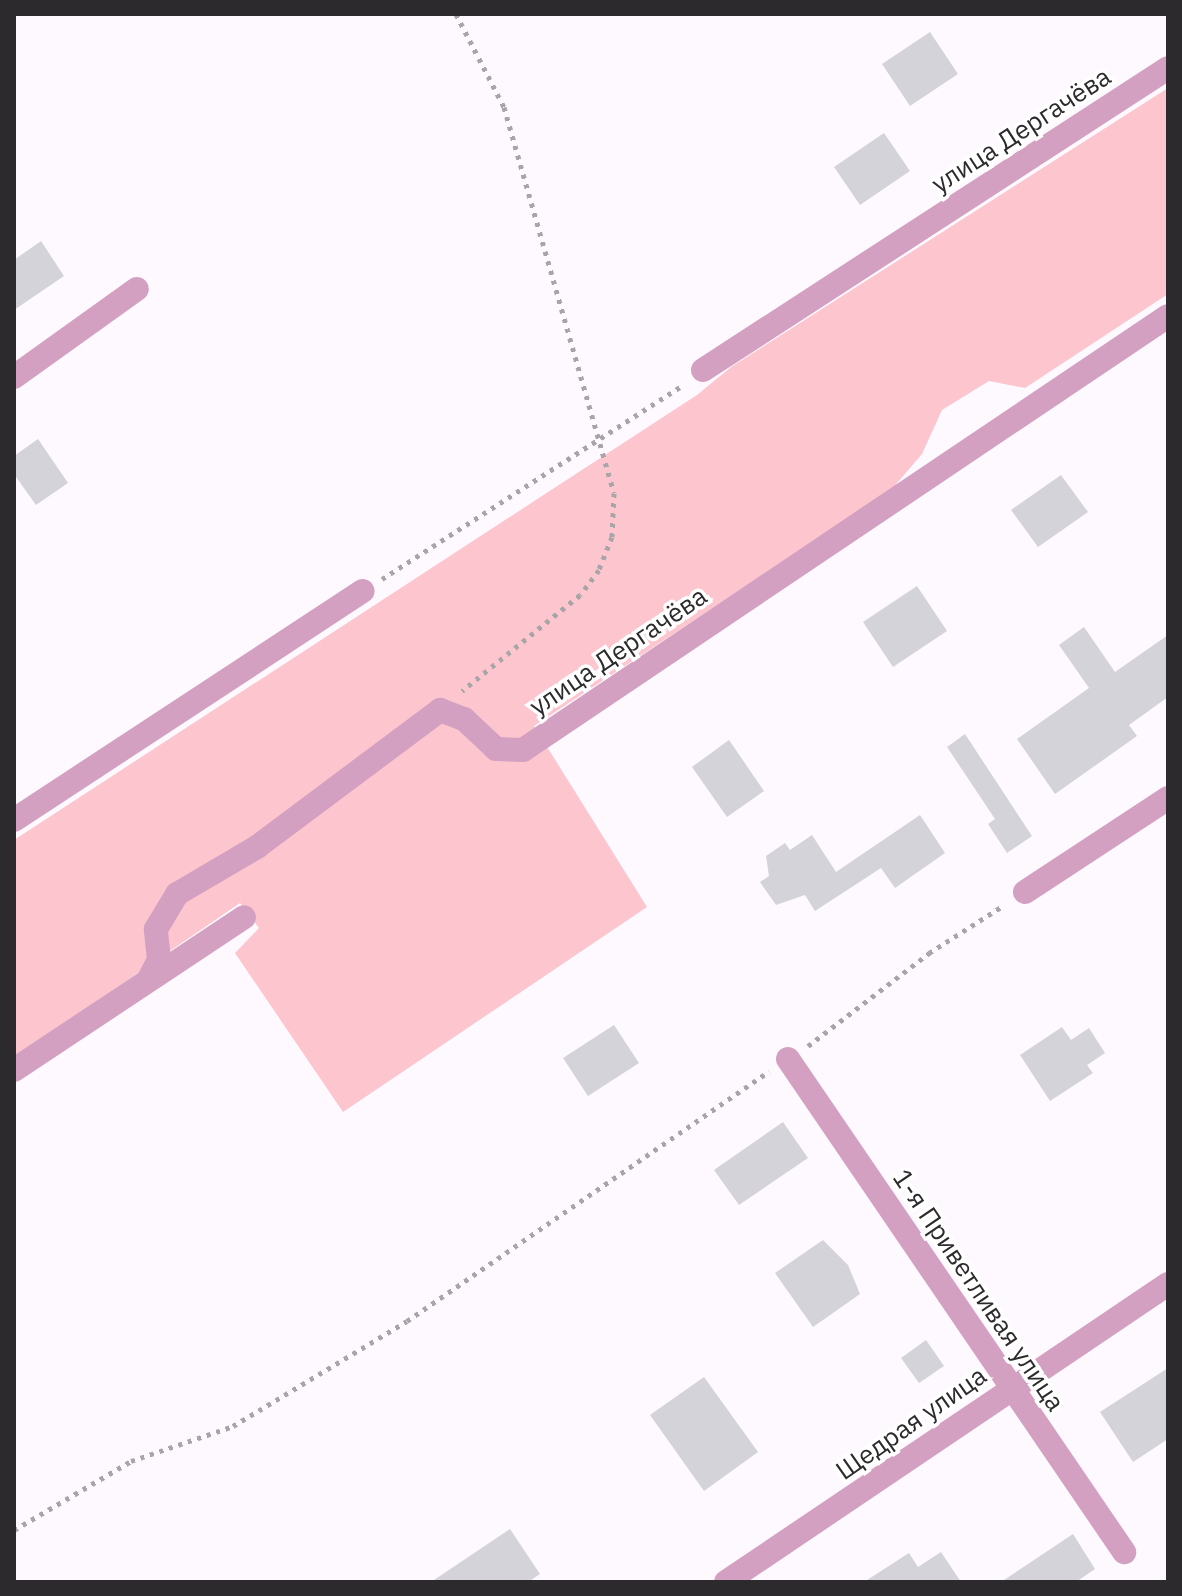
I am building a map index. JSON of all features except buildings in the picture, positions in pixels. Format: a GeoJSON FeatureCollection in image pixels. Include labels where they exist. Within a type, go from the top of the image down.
{"type":"FeatureCollection","features":[{"type":"Feature","properties":{"kind":"street","name":"улица Дергачёва"},"geometry":{"type":"LineString","coordinates":[[703,370],[1168,68]]}},
{"type":"Feature","properties":{"kind":"street"},"geometry":{"type":"LineString","coordinates":[[14,377],[137,289]]}},
{"type":"Feature","properties":{"kind":"street","name":"улица Дергачёва"},"geometry":{"type":"LineString","coordinates":[[440,710],[464,719],[496,749],[523,750],[1168,316]]}},
{"type":"Feature","properties":{"kind":"street"},"geometry":{"type":"LineString","coordinates":[[14,820],[363,591]]}},
{"type":"Feature","properties":{"kind":"street"},"geometry":{"type":"LineString","coordinates":[[150,977],[159,960],[156,929],[177,894],[257,847],[440,710]]}},
{"type":"Feature","properties":{"kind":"street"},"geometry":{"type":"LineString","coordinates":[[1025,892],[1168,798]]}},
{"type":"Feature","properties":{"kind":"street"},"geometry":{"type":"LineString","coordinates":[[14,1070],[244,917]]}},
{"type":"Feature","properties":{"kind":"street","name":"1-я Приветливая улица"},"geometry":{"type":"LineString","coordinates":[[788,1059],[1124,1552]]}},
{"type":"Feature","properties":{"kind":"street","name":"Щедрая улица"},"geometry":{"type":"LineString","coordinates":[[726,1582],[1168,1284]]}},
{"type":"Feature","properties":{"kind":"path"},"geometry":{"type":"LineString","coordinates":[[440,710],[580,595],[599,570],[612,537],[613,508],[603,442],[504,107],[456,14]]}},
{"type":"Feature","properties":{"kind":"path"},"geometry":{"type":"LineString","coordinates":[[363,591],[603,442],[703,370]]}},
{"type":"Feature","properties":{"kind":"path"},"geometry":{"type":"LineString","coordinates":[[14,1530],[131,1461],[233,1426],[380,1338],[788,1059],[929,953],[1025,892]]}},
{"type":"Feature","properties":{"kind":"shaded area"},"geometry":{"type":"Polygon","coordinates":[[[1168,88],[1168,294],[1025,388],[989,381],[942,410],[922,454],[891,490],[534,726],[647,907],[343,1112],[235,953],[259,928],[240,903],[14,1058],[14,840],[697,395],[731,367],[1168,88]]]}}]}
